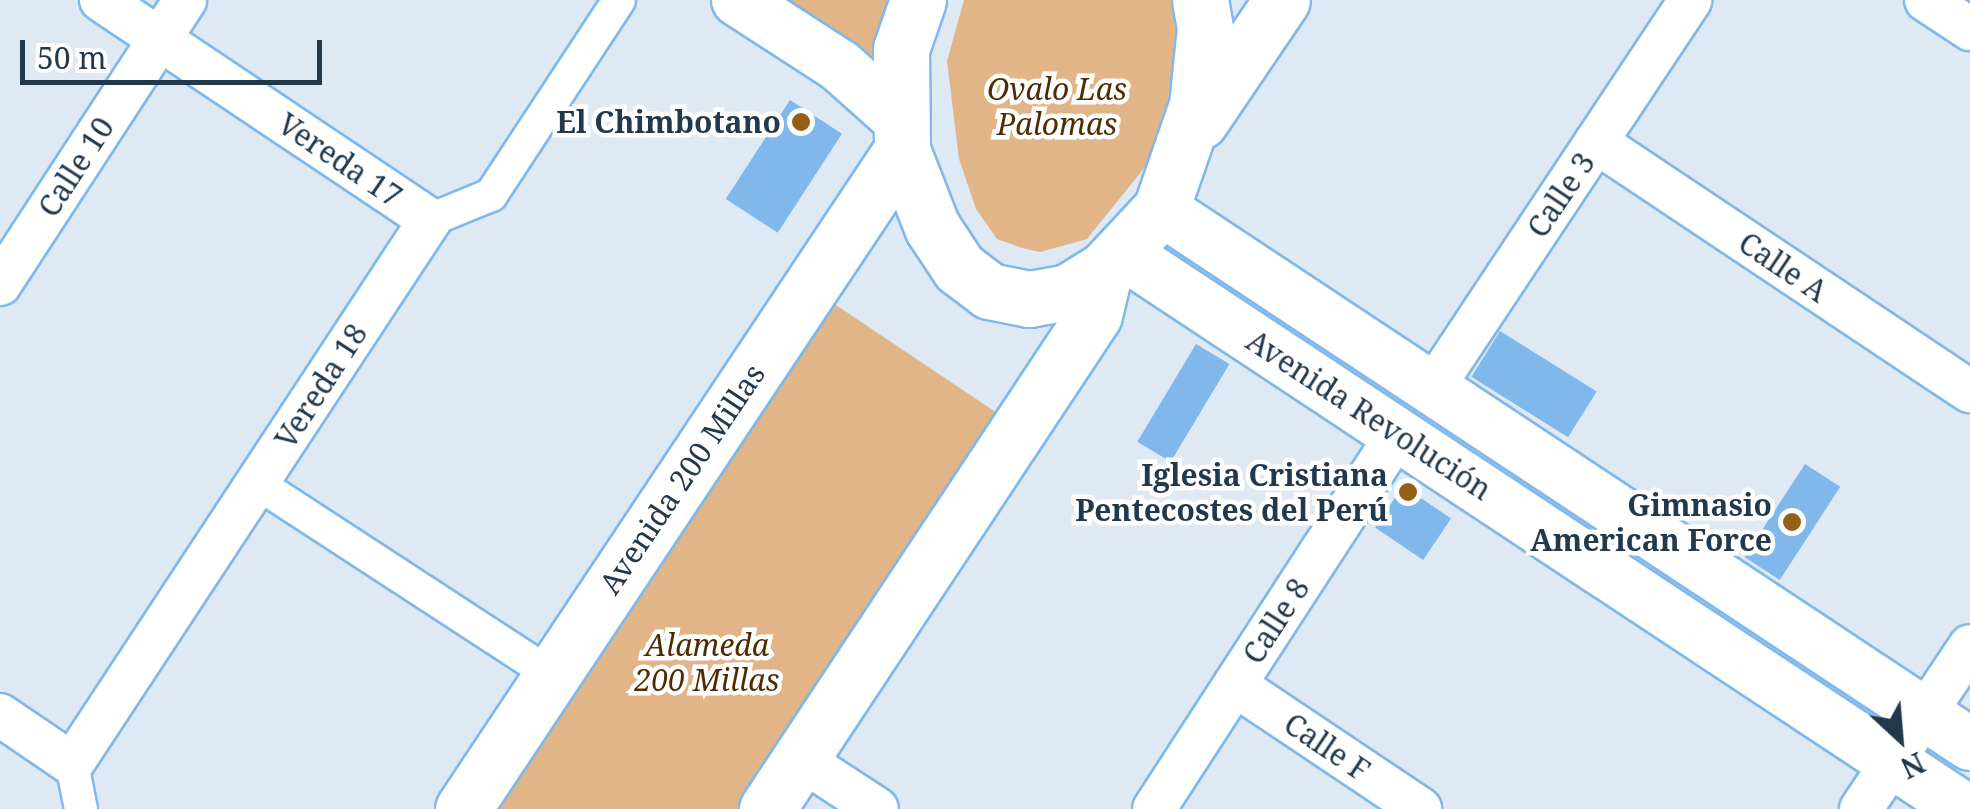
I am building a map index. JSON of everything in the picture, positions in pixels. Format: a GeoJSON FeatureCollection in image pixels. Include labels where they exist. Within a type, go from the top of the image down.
{"type":"FeatureCollection","features":[{"type":"Feature","properties":{"kind":"main road"},"geometry":{"type":"LineString","coordinates":[[918,0],[901,49],[899,133],[932,227],[958,268],[989,291],[1029,298],[1068,292],[1114,261],[1161,209],[1184,144],[1202,64],[1200,0]]}},
{"type":"Feature","properties":{"kind":"main road"},"geometry":{"type":"LineString","coordinates":[[1184,144],[1282,0]]}},
{"type":"Feature","properties":{"kind":"main road","name":"Avenida 200 Millas"},"geometry":{"type":"LineString","coordinates":[[462,809],[552,676],[899,133]]}},
{"type":"Feature","properties":{"kind":"main road"},"geometry":{"type":"LineString","coordinates":[[767,809],[1094,316],[1114,261]]}},
{"type":"Feature","properties":{"kind":"street","name":"Vereda 17"},"geometry":{"type":"LineString","coordinates":[[101,0],[430,220]]}},
{"type":"Feature","properties":{"kind":"street","name":"Calle 10"},"geometry":{"type":"LineString","coordinates":[[0,284],[185,0]]}},
{"type":"Feature","properties":{"kind":"street"},"geometry":{"type":"LineString","coordinates":[[430,220],[490,196],[619,0]]}},
{"type":"Feature","properties":{"kind":"street"},"geometry":{"type":"LineString","coordinates":[[738,0],[840,66],[899,133]]}},
{"type":"Feature","properties":{"kind":"street","name":"Calle 3"},"geometry":{"type":"LineString","coordinates":[[1432,389],[1690,0]]}},
{"type":"Feature","properties":{"kind":"street"},"geometry":{"type":"LineString","coordinates":[[1926,0],[1970,30]]}},
{"type":"Feature","properties":{"kind":"street","name":"Calle A"},"geometry":{"type":"LineString","coordinates":[[1596,142],[1970,391]]}},
{"type":"Feature","properties":{"kind":"street","name":"Avenida Revolución"},"geometry":{"type":"LineString","coordinates":[[1161,209],[1970,744]]}},
{"type":"Feature","properties":{"kind":"street","name":"Vereda 18"},"geometry":{"type":"LineString","coordinates":[[72,764],[430,220]]}},
{"type":"Feature","properties":{"kind":"street","name":"Avenida Revolución"},"geometry":{"type":"LineString","coordinates":[[1114,261],[1398,433],[1964,809]]}},
{"type":"Feature","properties":{"kind":"street","name":"Calle 8"},"geometry":{"type":"LineString","coordinates":[[1154,809],[1398,433]]}},
{"type":"Feature","properties":{"kind":"street"},"geometry":{"type":"LineString","coordinates":[[257,483],[552,676]]}},
{"type":"Feature","properties":{"kind":"street"},"geometry":{"type":"LineString","coordinates":[[1860,809],[1970,646]]}},
{"type":"Feature","properties":{"kind":"street","name":"Calle F"},"geometry":{"type":"LineString","coordinates":[[1234,685],[1420,809]]}},
{"type":"Feature","properties":{"kind":"street"},"geometry":{"type":"LineString","coordinates":[[0,716],[72,764],[81,809]]}},
{"type":"Feature","properties":{"kind":"street"},"geometry":{"type":"LineString","coordinates":[[799,758],[877,809]]}},
{"type":"Feature","properties":{"kind":"green space"},"geometry":{"type":"Polygon","coordinates":[[[780,0],[904,0],[875,64],[780,0]]]}},
{"type":"Feature","properties":{"kind":"green space","name":"Ovalo Las Palomas"},"geometry":{"type":"Polygon","coordinates":[[[964,0],[1173,0],[1176,41],[1164,127],[1145,167],[1087,239],[1040,252],[1022,248],[997,239],[976,209],[959,159],[947,61],[964,0]]]}},
{"type":"Feature","properties":{"kind":"green space","name":"Alameda 200 Millas"},"geometry":{"type":"Polygon","coordinates":[[[821,295],[1000,415],[739,809],[481,809],[821,295]]]}},
{"type":"Feature","properties":{"kind":"building"},"geometry":{"type":"Polygon","coordinates":[[[790,100],[842,134],[778,233],[726,199],[790,100]]]}},
{"type":"Feature","properties":{"kind":"building"},"geometry":{"type":"Polygon","coordinates":[[[1500,331],[1597,391],[1568,437],[1471,377],[1500,331]]]}},
{"type":"Feature","properties":{"kind":"building"},"geometry":{"type":"Polygon","coordinates":[[[1196,344],[1229,364],[1171,462],[1137,442],[1196,344]]]}},
{"type":"Feature","properties":{"kind":"building","name":"Gimnasio American Force"},"geometry":{"type":"Polygon","coordinates":[[[1805,464],[1840,487],[1780,580],[1745,557],[1805,464]]]}},
{"type":"Feature","properties":{"kind":"building"},"geometry":{"type":"Polygon","coordinates":[[[1403,486],[1451,518],[1423,560],[1375,527],[1403,486]]]}},
{"type":"Feature","properties":{"kind":"place","name":"El Chimbotano"},"geometry":{"type":"Point","coordinates":[801,122]}},
{"type":"Feature","properties":{"kind":"place","name":"Iglesia Cristiana Pentecostes del Perú"},"geometry":{"type":"Point","coordinates":[1408,492]}},
{"type":"Feature","properties":{"kind":"place","name":"Gimnasio American Force"},"geometry":{"type":"Point","coordinates":[1792,522]}}]}
